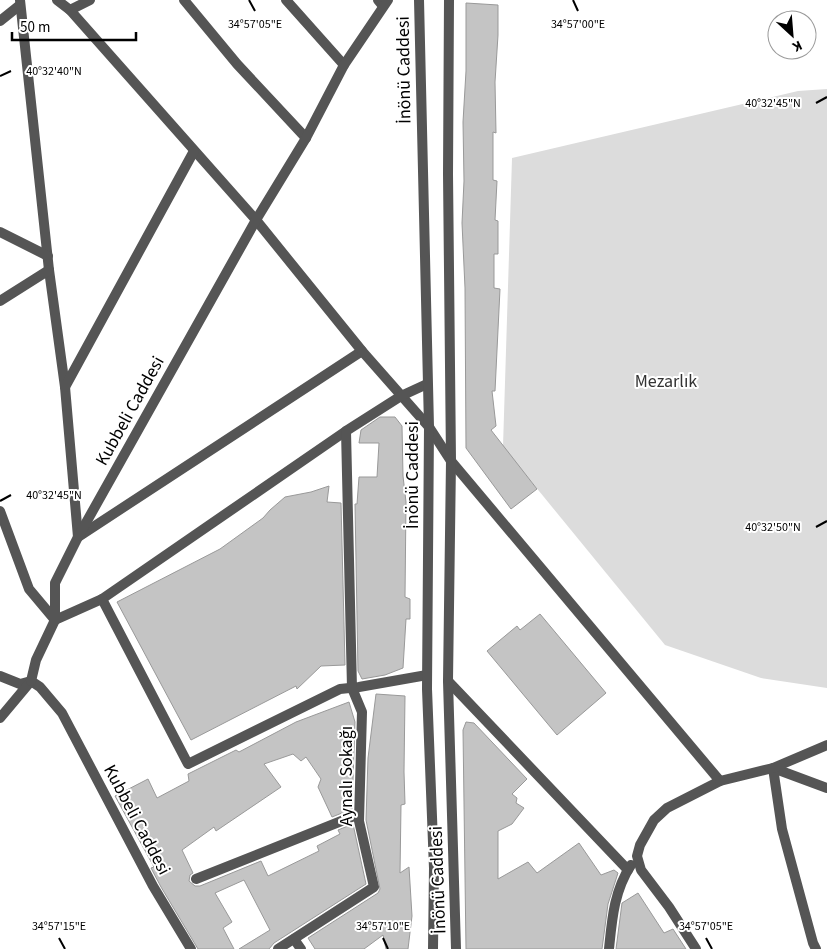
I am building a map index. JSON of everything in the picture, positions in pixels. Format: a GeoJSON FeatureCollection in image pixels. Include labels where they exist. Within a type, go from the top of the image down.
{"type":"FeatureCollection","features":[{"type":"Feature","properties":{"kind":"street"},"geometry":{"type":"LineString","coordinates":[[57,0],[70,10],[256,220],[362,351],[428,427],[451,461],[720,781]]}},
{"type":"Feature","properties":{"kind":"street"},"geometry":{"type":"LineString","coordinates":[[70,10],[90,0]]}},
{"type":"Feature","properties":{"kind":"street"},"geometry":{"type":"LineString","coordinates":[[184,0],[237,64],[306,138]]}},
{"type":"Feature","properties":{"kind":"street"},"geometry":{"type":"LineString","coordinates":[[286,0],[344,65]]}},
{"type":"Feature","properties":{"kind":"street","name":"İnönü Caddesi"},"geometry":{"type":"LineString","coordinates":[[419,0],[428,427],[427,675],[434,868],[433,949]]}},
{"type":"Feature","properties":{"kind":"street","name":"İnönü Caddesi"},"geometry":{"type":"LineString","coordinates":[[449,0],[448,184],[451,461],[448,681],[456,949]]}},
{"type":"Feature","properties":{"kind":"street"},"geometry":{"type":"LineString","coordinates":[[0,21],[20,2]]}},
{"type":"Feature","properties":{"kind":"street"},"geometry":{"type":"LineString","coordinates":[[20,2],[49,270],[65,387],[78,537],[362,351]]}},
{"type":"Feature","properties":{"kind":"street","name":"Kubbeli Caddesi"},"geometry":{"type":"LineString","coordinates":[[191,949],[153,886],[62,713],[40,687],[31,681],[36,660],[55,620],[55,583],[78,537],[256,220],[306,138],[344,65],[383,2]]}},
{"type":"Feature","properties":{"kind":"street"},"geometry":{"type":"LineString","coordinates":[[65,387],[194,151]]}},
{"type":"Feature","properties":{"kind":"street"},"geometry":{"type":"LineString","coordinates":[[0,232],[48,256]]}},
{"type":"Feature","properties":{"kind":"street"},"geometry":{"type":"LineString","coordinates":[[0,301],[49,270]]}},
{"type":"Feature","properties":{"kind":"street"},"geometry":{"type":"LineString","coordinates":[[0,511],[29,589],[55,620],[102,599],[346,431],[401,396],[427,384]]}},
{"type":"Feature","properties":{"kind":"street","name":"Aynalı Sokağı"},"geometry":{"type":"LineString","coordinates":[[278,949],[374,887],[359,821],[362,712],[352,688],[346,431]]}},
{"type":"Feature","properties":{"kind":"street"},"geometry":{"type":"LineString","coordinates":[[102,599],[188,764],[340,689],[427,675]]}},
{"type":"Feature","properties":{"kind":"street"},"geometry":{"type":"LineString","coordinates":[[0,676],[20,684],[31,681]]}},
{"type":"Feature","properties":{"kind":"street"},"geometry":{"type":"LineString","coordinates":[[0,718],[31,681]]}},
{"type":"Feature","properties":{"kind":"street"},"geometry":{"type":"LineString","coordinates":[[448,681],[628,870]]}},
{"type":"Feature","properties":{"kind":"street"},"geometry":{"type":"LineString","coordinates":[[609,949],[612,916],[617,892],[654,820],[667,808],[720,781],[773,768],[827,745]]}},
{"type":"Feature","properties":{"kind":"street"},"geometry":{"type":"LineString","coordinates":[[773,768],[827,788]]}},
{"type":"Feature","properties":{"kind":"street"},"geometry":{"type":"LineString","coordinates":[[773,768],[782,829],[816,949]]}},
{"type":"Feature","properties":{"kind":"street"},"geometry":{"type":"LineString","coordinates":[[196,879],[359,814]]}},
{"type":"Feature","properties":{"kind":"street"},"geometry":{"type":"LineString","coordinates":[[637,856],[641,870],[669,907],[696,949]]}},
{"type":"Feature","properties":{"kind":"street"},"geometry":{"type":"LineString","coordinates":[[294,938],[301,949]]}},
{"type":"Feature","properties":{"kind":"green space","name":"Mezarlık"},"geometry":{"type":"Polygon","coordinates":[[[827,89],[827,688],[761,678],[665,645],[503,447],[512,158],[798,91],[827,89]]]}},
{"type":"Feature","properties":{"kind":"building"},"geometry":{"type":"Polygon","coordinates":[[[466,3],[498,5],[495,82],[496,133],[493,132],[493,180],[497,181],[495,220],[498,221],[498,254],[494,254],[494,288],[500,289],[495,391],[492,391],[496,426],[491,430],[537,489],[511,509],[466,448],[465,288],[462,223],[466,3]]]}},
{"type":"Feature","properties":{"kind":"building"},"geometry":{"type":"Polygon","coordinates":[[[380,417],[395,417],[402,426],[403,476],[406,502],[405,597],[410,599],[410,619],[406,619],[403,668],[385,675],[362,679],[358,671],[355,504],[357,504],[359,477],[377,477],[379,443],[359,443],[361,430],[380,417]]]}},
{"type":"Feature","properties":{"kind":"building"},"geometry":{"type":"Polygon","coordinates":[[[329,486],[327,502],[341,503],[345,665],[321,666],[297,689],[296,686],[191,740],[117,602],[220,549],[263,518],[285,497],[329,486]]]}},
{"type":"Feature","properties":{"kind":"building"},"geometry":{"type":"Polygon","coordinates":[[[540,614],[606,693],[557,735],[487,651],[517,626],[520,630],[540,614]]]}},
{"type":"Feature","properties":{"kind":"building"},"geometry":{"type":"Polygon","coordinates":[[[376,694],[405,696],[405,804],[401,805],[400,873],[409,867],[412,916],[408,949],[386,949],[383,935],[364,949],[315,949],[308,938],[378,893],[380,889],[366,820],[368,758],[376,694]]]}},
{"type":"Feature","properties":{"kind":"building"},"geometry":{"type":"Polygon","coordinates":[[[349,702],[355,722],[352,809],[332,817],[318,787],[321,779],[306,757],[301,761],[293,754],[264,764],[281,787],[216,831],[214,827],[182,850],[193,873],[190,875],[189,881],[195,886],[200,886],[261,861],[268,876],[319,851],[317,846],[340,834],[338,830],[353,824],[366,884],[274,943],[269,949],[239,949],[270,930],[244,880],[215,893],[232,922],[223,928],[234,949],[198,949],[161,887],[151,868],[154,867],[115,796],[148,779],[157,798],[189,781],[188,774],[236,750],[239,752],[296,722],[349,702]]]}},
{"type":"Feature","properties":{"kind":"building"},"geometry":{"type":"Polygon","coordinates":[[[466,722],[474,723],[527,779],[512,794],[517,798],[516,803],[524,808],[512,824],[498,831],[498,879],[528,862],[537,873],[579,843],[601,875],[614,870],[618,873],[608,904],[602,949],[466,949],[463,730],[466,722]]]}},
{"type":"Feature","properties":{"kind":"building"},"geometry":{"type":"Polygon","coordinates":[[[638,893],[664,933],[673,929],[686,949],[616,949],[622,903],[638,893]]]}}]}
